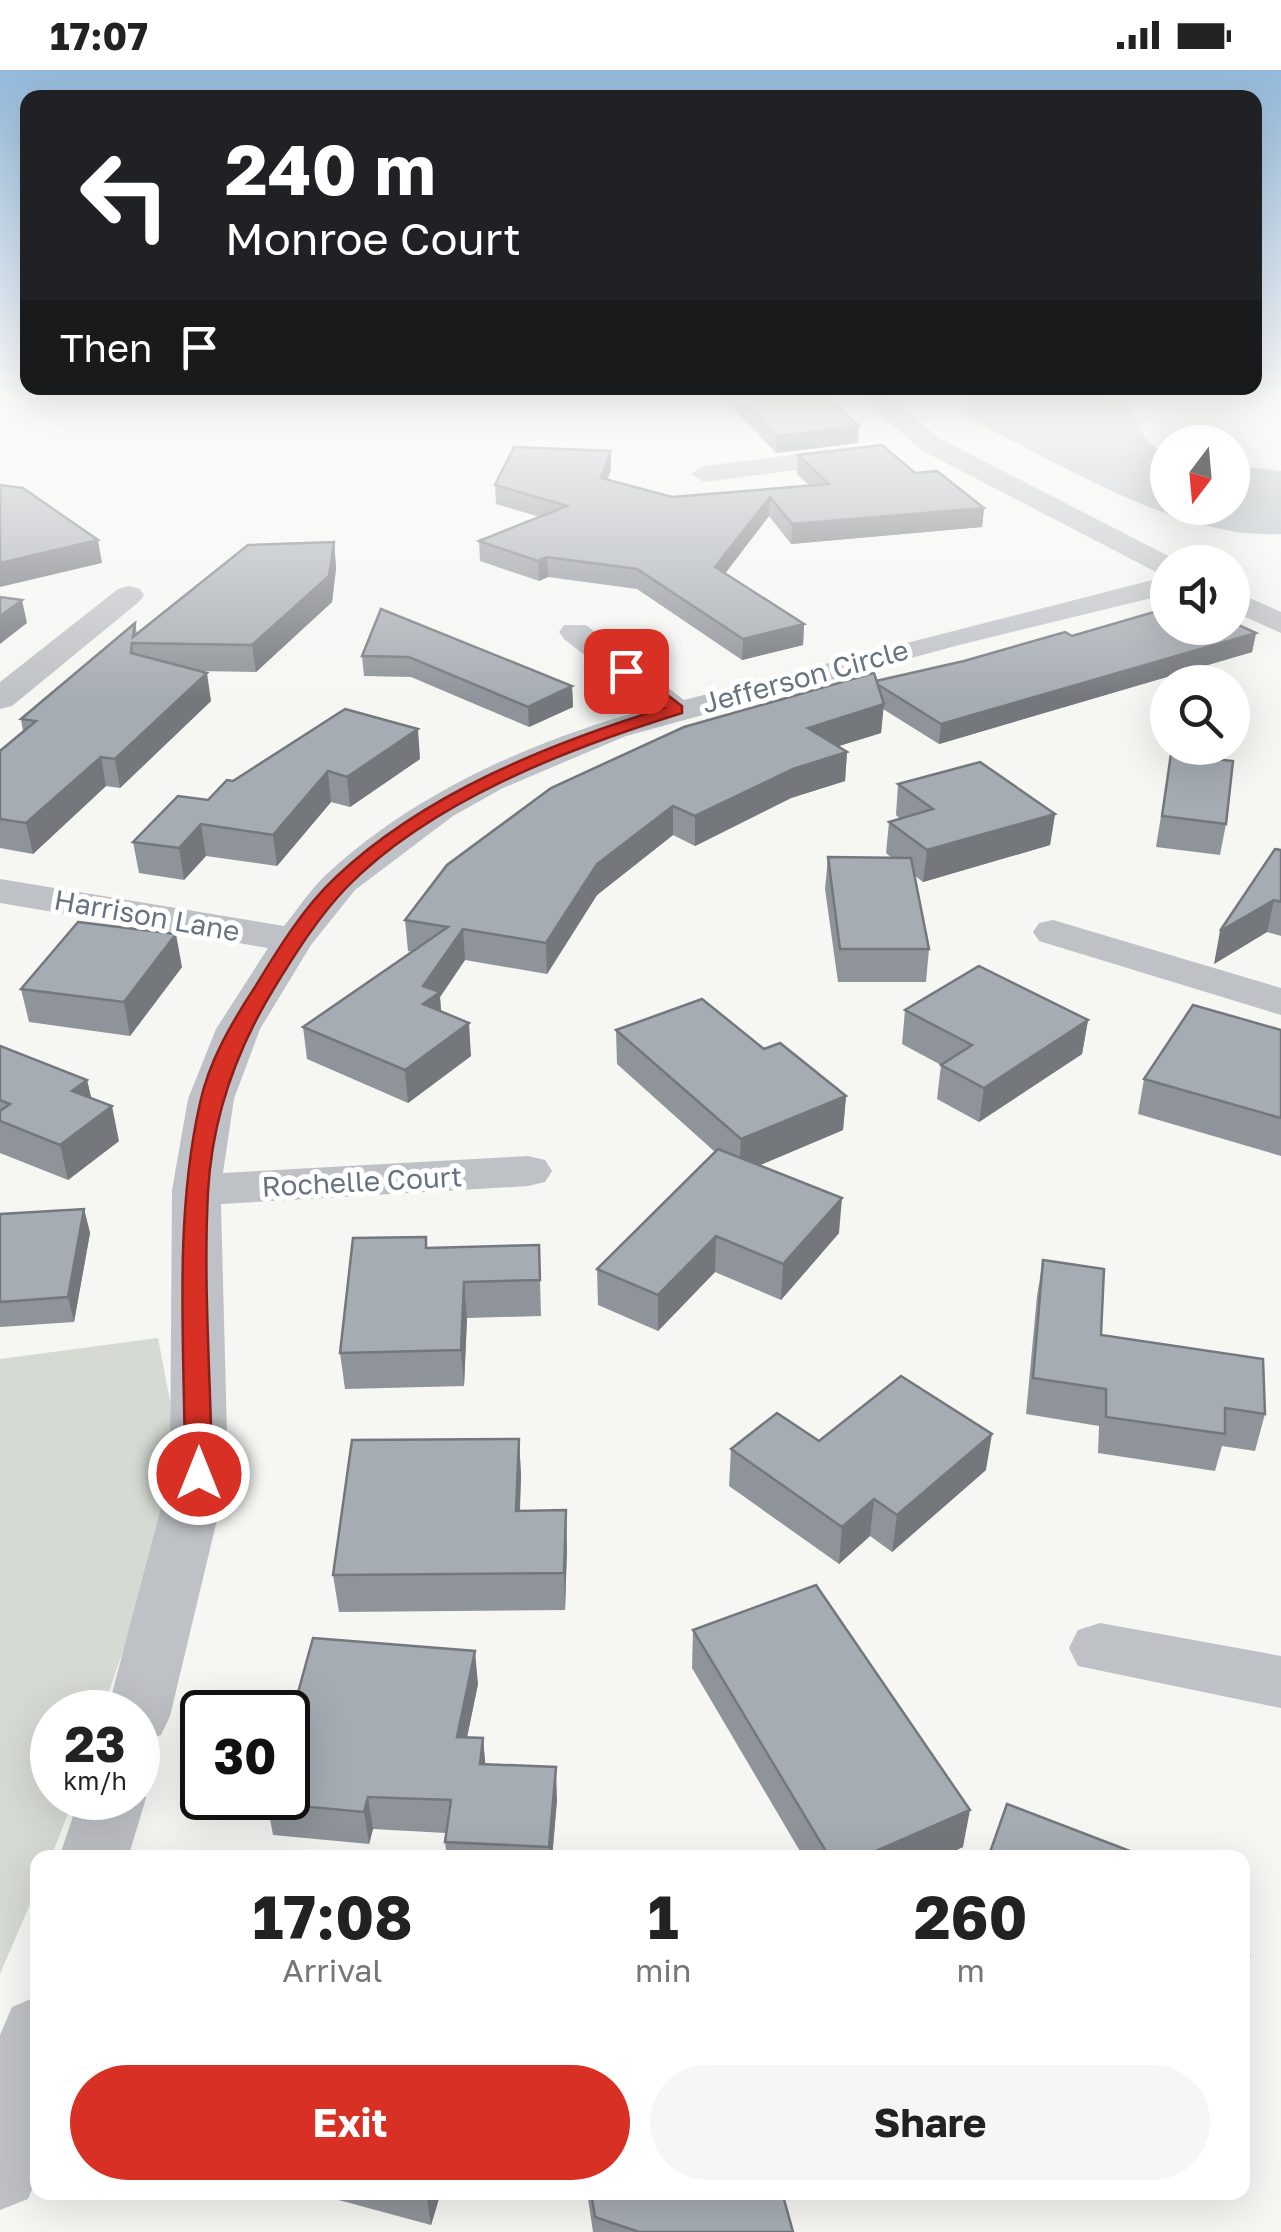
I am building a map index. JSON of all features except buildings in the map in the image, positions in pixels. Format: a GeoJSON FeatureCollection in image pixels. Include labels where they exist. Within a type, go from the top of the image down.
{"type":"FeatureCollection","features":[{"type":"Feature","properties":{"kind":"street"},"geometry":{"type":"LineString","coordinates":[[1031,497],[1150,558]]}},
{"type":"Feature","properties":{"kind":"street","name":"Jefferson Circle"},"geometry":{"type":"LineString","coordinates":[[145,1690],[199,1474],[196,1190],[212,1099],[232,1046],[294,940],[342,882],[440,808],[555,752],[676,710],[1150,590]]}},
{"type":"Feature","properties":{"kind":"street"},"geometry":{"type":"LineString","coordinates":[[0,699],[129,596]]}},
{"type":"Feature","properties":{"kind":"street"},"geometry":{"type":"LineString","coordinates":[[1250,609],[1281,624]]}},
{"type":"Feature","properties":{"kind":"street"},"geometry":{"type":"LineString","coordinates":[[575,632],[676,710]]}},
{"type":"Feature","properties":{"kind":"street","name":"Harrison Lane"},"geometry":{"type":"LineString","coordinates":[[0,891],[294,940]]}},
{"type":"Feature","properties":{"kind":"street"},"geometry":{"type":"LineString","coordinates":[[1053,932],[1281,1002]]}},
{"type":"Feature","properties":{"kind":"street","name":"Rochelle Court"},"geometry":{"type":"LineString","coordinates":[[196,1190],[528,1171]]}},
{"type":"Feature","properties":{"kind":"street"},"geometry":{"type":"LineString","coordinates":[[1100,1648],[1281,1682]]}},
{"type":"Feature","properties":{"kind":"street"},"geometry":{"type":"LineString","coordinates":[[96,1850],[105,1820]]}},
{"type":"Feature","properties":{"kind":"street"},"geometry":{"type":"LineString","coordinates":[[0,2171],[30,2061]]}},
{"type":"Feature","properties":{"kind":"shaded area"},"geometry":{"type":"Polygon","coordinates":[[[1126,497],[1150,497],[1150,507],[1128,498],[1126,497]]]}},
{"type":"Feature","properties":{"kind":"shaded area"},"geometry":{"type":"Polygon","coordinates":[[[1250,497],[1281,497],[1281,534],[1202,525],[1250,525],[1250,497]]]}},
{"type":"Feature","properties":{"kind":"shaded area"},"geometry":{"type":"Polygon","coordinates":[[[158,1338],[181,1458],[146,1584],[110,1690],[30,1690],[30,1820],[65,1820],[54,1850],[30,1850],[30,1904],[0,1974],[0,1359],[158,1338]]]}},
{"type":"Feature","properties":{"kind":"route"},"geometry":{"type":"LineString","coordinates":[[199,1474],[196,1190],[212,1099],[238,1029],[294,940],[342,882],[394,840],[490,780],[614,729],[676,710],[626,671]]}}]}
